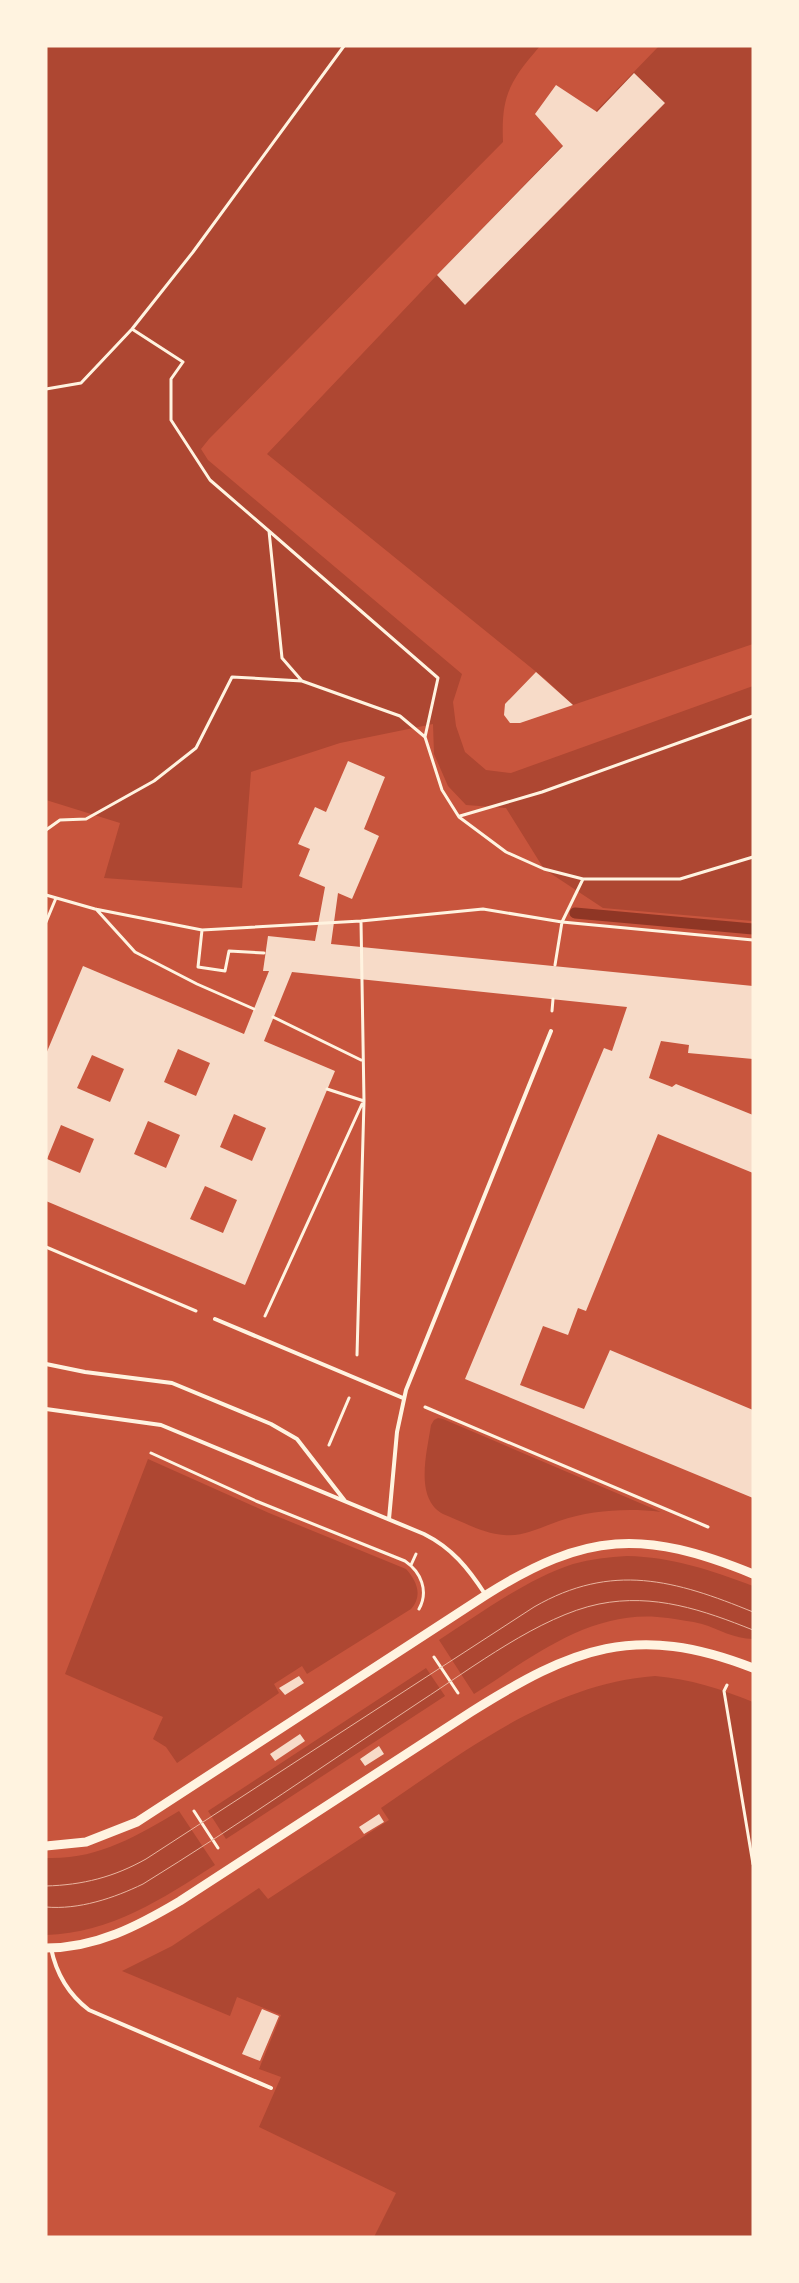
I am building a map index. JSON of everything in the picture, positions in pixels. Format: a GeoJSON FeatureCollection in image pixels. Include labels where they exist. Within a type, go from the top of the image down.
{"type":"FeatureCollection","features":[{"type":"Feature","properties":{"kind":"street"},"geometry":{"type":"LineString","coordinates":[[46,1846],[86,1842],[120,1830],[183,1794],[486,1595],[524,1572],[556,1558],[584,1549],[614,1544],[645,1544],[674,1547],[716,1559],[753,1574]]}},
{"type":"Feature","properties":{"kind":"street"},"geometry":{"type":"LineString","coordinates":[[48,1948],[88,1943],[128,1930],[168,1908],[471,1712],[538,1672],[593,1652],[648,1643],[675,1645],[751,1667]]}},
{"type":"Feature","properties":{"kind":"lane"},"geometry":{"type":"LineString","coordinates":[[388,1519],[403,1398],[551,1031]]}},
{"type":"Feature","properties":{"kind":"lane"},"geometry":{"type":"LineString","coordinates":[[215,1319],[403,1398]]}},
{"type":"Feature","properties":{"kind":"lane"},"geometry":{"type":"LineString","coordinates":[[46,1364],[86,1372],[172,1384],[284,1430],[296,1439],[314,1459],[346,1502]]}},
{"type":"Feature","properties":{"kind":"lane"},"geometry":{"type":"LineString","coordinates":[[46,1409],[161,1425],[424,1534],[447,1547],[465,1565],[486,1595]]}},
{"type":"Feature","properties":{"kind":"lane"},"geometry":{"type":"LineString","coordinates":[[48,1948],[68,1989],[89,2010],[271,2088]]}},
{"type":"Feature","properties":{"kind":"path"},"geometry":{"type":"LineString","coordinates":[[46,389],[81,383],[132,329],[193,252],[344,46]]}},
{"type":"Feature","properties":{"kind":"path"},"geometry":{"type":"LineString","coordinates":[[132,329],[183,362],[171,380],[171,420],[210,480],[438,678],[425,737],[442,790],[459,817],[506,852],[544,869],[584,879],[680,879],[753,857]]}},
{"type":"Feature","properties":{"kind":"path"},"geometry":{"type":"LineString","coordinates":[[269,531],[282,658],[302,682]]}},
{"type":"Feature","properties":{"kind":"path"},"geometry":{"type":"LineString","coordinates":[[46,830],[60,820],[86,819],[154,781],[196,748],[232,677],[302,682],[400,716],[425,737]]}},
{"type":"Feature","properties":{"kind":"path"},"geometry":{"type":"LineString","coordinates":[[459,817],[542,792],[753,716]]}},
{"type":"Feature","properties":{"kind":"path"},"geometry":{"type":"LineString","coordinates":[[555,965],[562,922],[584,879]]}},
{"type":"Feature","properties":{"kind":"path"},"geometry":{"type":"LineString","coordinates":[[46,895],[95,909],[202,930],[361,921],[483,909],[562,922],[753,940]]}},
{"type":"Feature","properties":{"kind":"path"},"geometry":{"type":"LineString","coordinates":[[46,922],[56,898]]}},
{"type":"Feature","properties":{"kind":"path"},"geometry":{"type":"LineString","coordinates":[[95,909],[135,952],[196,984],[254,1009]]}},
{"type":"Feature","properties":{"kind":"path"},"geometry":{"type":"LineString","coordinates":[[314,1459],[330,1444],[356,1378],[364,1101],[361,1060],[361,921]]}},
{"type":"Feature","properties":{"kind":"path"},"geometry":{"type":"LineString","coordinates":[[202,930],[198,967],[225,971],[229,951],[264,953]]}},
{"type":"Feature","properties":{"kind":"path"},"geometry":{"type":"LineString","coordinates":[[273,1017],[361,1060]]}},
{"type":"Feature","properties":{"kind":"path"},"geometry":{"type":"LineString","coordinates":[[327,1089],[364,1101]]}},
{"type":"Feature","properties":{"kind":"path"},"geometry":{"type":"LineString","coordinates":[[255,1337],[364,1101]]}},
{"type":"Feature","properties":{"kind":"path"},"geometry":{"type":"LineString","coordinates":[[46,1247],[215,1319]]}},
{"type":"Feature","properties":{"kind":"path"},"geometry":{"type":"LineString","coordinates":[[425,1408],[708,1527]]}},
{"type":"Feature","properties":{"kind":"path"},"geometry":{"type":"LineString","coordinates":[[151,1452],[226,1488],[405,1561],[416,1570],[422,1583],[424,1598],[418,1612]]}},
{"type":"Feature","properties":{"kind":"path"},"geometry":{"type":"LineString","coordinates":[[421,1637],[471,1712]]}},
{"type":"Feature","properties":{"kind":"path"},"geometry":{"type":"LineString","coordinates":[[751,1667],[727,1684],[724,1691],[753,1864]]}},
{"type":"Feature","properties":{"kind":"path"},"geometry":{"type":"LineString","coordinates":[[183,1794],[231,1867]]}},
{"type":"Feature","properties":{"kind":"shaded area"},"geometry":{"type":"Polygon","coordinates":[[[46,46],[540,46],[521,69],[506,100],[503,142],[201,449],[208,460],[462,674],[453,702],[456,726],[465,752],[486,770],[511,773],[753,686],[753,921],[603,908],[544,869],[506,808],[466,805],[448,786],[434,754],[433,724],[340,743],[251,772],[242,888],[104,878],[120,823],[46,800],[46,46]]]}},
{"type":"Feature","properties":{"kind":"shaded area"},"geometry":{"type":"Polygon","coordinates":[[[659,46],[753,46],[753,644],[573,705],[545,679],[267,454],[659,46]]]}},
{"type":"Feature","properties":{"kind":"shaded area"},"geometry":{"type":"Polygon","coordinates":[[[438,1418],[661,1512],[623,1510],[597,1512],[572,1517],[525,1533],[511,1535],[481,1530],[443,1514],[434,1507],[428,1497],[425,1486],[425,1461],[431,1425],[438,1418]]]}},
{"type":"Feature","properties":{"kind":"shaded area"},"geometry":{"type":"Polygon","coordinates":[[[148,1459],[269,1513],[406,1569],[416,1584],[418,1594],[415,1604],[411,1609],[307,1674],[302,1666],[274,1684],[279,1693],[177,1763],[166,1747],[153,1739],[163,1717],[65,1674],[148,1459]]]}},
{"type":"Feature","properties":{"kind":"shaded area"},"geometry":{"type":"Polygon","coordinates":[[[627,1556],[660,1559],[691,1565],[753,1586],[753,1639],[733,1636],[698,1623],[668,1618],[641,1617],[614,1620],[589,1627],[542,1650],[474,1694],[439,1640],[504,1598],[555,1571],[586,1561],[627,1556]]]}},
{"type":"Feature","properties":{"kind":"shaded area"},"geometry":{"type":"Polygon","coordinates":[[[426,1668],[445,1696],[226,1839],[208,1811],[426,1668]]]}},
{"type":"Feature","properties":{"kind":"shaded area"},"geometry":{"type":"Polygon","coordinates":[[[655,1676],[705,1685],[753,1702],[753,2237],[374,2237],[396,2193],[259,2127],[281,2077],[259,2069],[281,2015],[237,1997],[230,2016],[122,1971],[172,1946],[259,1888],[268,1899],[389,1820],[381,1808],[444,1764],[510,1724],[544,1706],[580,1692],[617,1682],[655,1676]]]}},
{"type":"Feature","properties":{"kind":"shaded area"},"geometry":{"type":"Polygon","coordinates":[[[179,1811],[215,1865],[155,1902],[114,1921],[70,1933],[46,1935],[46,1858],[65,1858],[82,1855],[116,1845],[179,1811]]]}},
{"type":"Feature","properties":{"kind":"building"},"geometry":{"type":"Polygon","coordinates":[[[634,73],[665,103],[465,305],[437,275],[563,146],[535,114],[556,85],[597,112],[634,73]]]}},
{"type":"Feature","properties":{"kind":"building"},"geometry":{"type":"Polygon","coordinates":[[[536,672],[573,705],[520,723],[510,723],[504,715],[505,704],[536,672]]]}},
{"type":"Feature","properties":{"kind":"building"},"geometry":{"type":"Polygon","coordinates":[[[348,761],[385,777],[364,829],[379,836],[352,899],[338,893],[331,944],[753,986],[753,1059],[688,1053],[689,1045],[661,1041],[649,1078],[672,1087],[676,1084],[753,1115],[753,1173],[658,1134],[586,1311],[578,1308],[568,1335],[543,1326],[520,1385],[584,1409],[610,1350],[753,1410],[753,1498],[465,1379],[604,1048],[612,1051],[627,1007],[292,972],[264,1041],[335,1071],[245,1285],[46,1201],[46,1054],[83,966],[244,1034],[269,971],[263,971],[268,936],[315,941],[325,887],[299,876],[310,849],[298,844],[315,807],[326,812],[348,761]],[[178,1049],[164,1082],[196,1096],[210,1063],[178,1049]],[[92,1055],[77,1088],[110,1102],[124,1069],[92,1055]],[[234,1114],[220,1147],[252,1161],[266,1128],[234,1114]],[[148,1121],[134,1154],[166,1168],[180,1135],[148,1121]],[[61,1125],[47,1159],[80,1173],[94,1139],[61,1125]],[[205,1186],[190,1219],[223,1233],[237,1200],[205,1186]]]}},
{"type":"Feature","properties":{"kind":"building"},"geometry":{"type":"Polygon","coordinates":[[[299,1676],[304,1683],[285,1695],[279,1688],[299,1676]]]}},
{"type":"Feature","properties":{"kind":"building"},"geometry":{"type":"Polygon","coordinates":[[[300,1734],[305,1741],[275,1761],[270,1754],[300,1734]]]}},
{"type":"Feature","properties":{"kind":"building"},"geometry":{"type":"Polygon","coordinates":[[[379,1746],[384,1754],[365,1766],[360,1759],[379,1746]]]}},
{"type":"Feature","properties":{"kind":"building"},"geometry":{"type":"Polygon","coordinates":[[[379,1814],[384,1822],[364,1834],[359,1827],[379,1814]]]}},
{"type":"Feature","properties":{"kind":"building"},"geometry":{"type":"Polygon","coordinates":[[[262,2009],[279,2016],[260,2061],[242,2054],[262,2009]]]}},
{"type":"Feature","properties":{"kind":"waterway"},"geometry":{"type":"LineString","coordinates":[[575,913],[753,929]]}},
{"type":"Feature","properties":{"kind":"tram line"},"geometry":{"type":"LineString","coordinates":[[46,1886],[73,1884],[98,1879],[122,1871],[146,1859],[534,1607],[563,1593],[590,1584],[617,1580],[644,1581],[670,1584],[697,1591],[753,1612]]}},
{"type":"Feature","properties":{"kind":"tram line"},"geometry":{"type":"LineString","coordinates":[[46,1907],[84,1905],[120,1894],[143,1884],[248,1817],[484,1659],[530,1631],[577,1610],[619,1601],[659,1602],[697,1610],[753,1630]]}}]}
